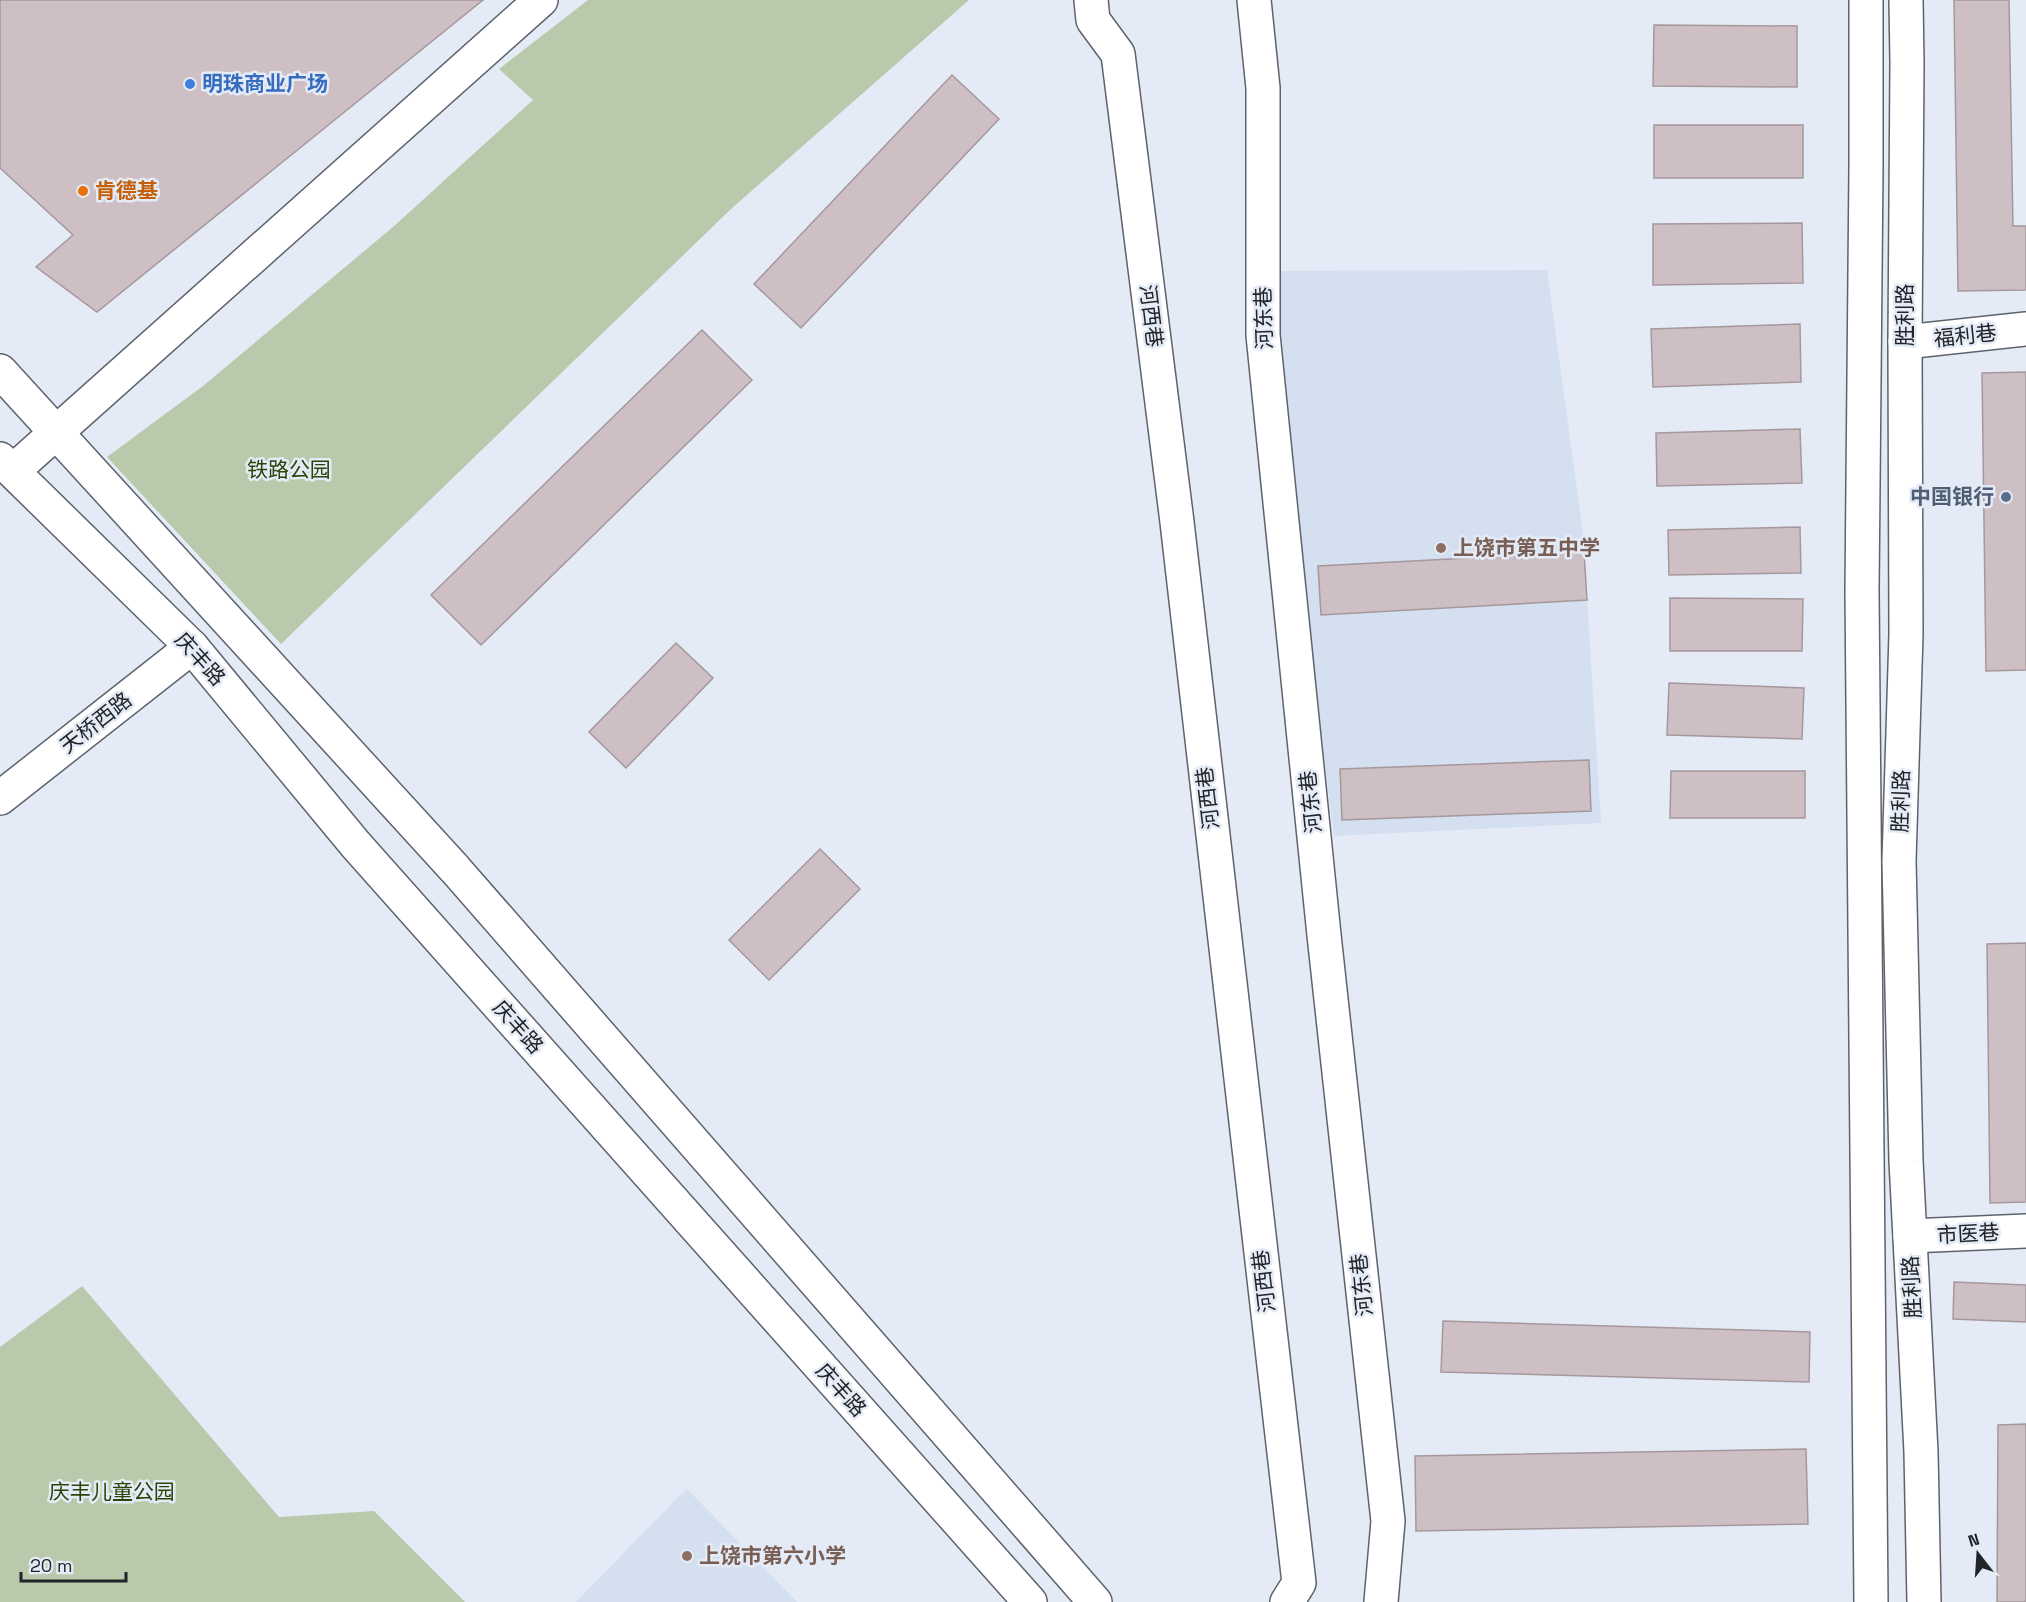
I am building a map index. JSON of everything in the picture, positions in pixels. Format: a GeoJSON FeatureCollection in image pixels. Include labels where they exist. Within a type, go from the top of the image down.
{"type":"FeatureCollection","features":[{"type":"Feature","properties":{"kind":"main road"},"geometry":{"type":"LineString","coordinates":[[6,465],[56,432],[541,0]]}},
{"type":"Feature","properties":{"kind":"main road","name":"河西巷"},"geometry":{"type":"LineString","coordinates":[[1091,0],[1093,20],[1118,54],[1177,522],[1299,1583],[1287,1602]]}},
{"type":"Feature","properties":{"kind":"main road","name":"河东巷"},"geometry":{"type":"LineString","coordinates":[[1254,0],[1263,88],[1263,335],[1325,947],[1388,1521],[1381,1602]]}},
{"type":"Feature","properties":{"kind":"main road","name":"胜利路"},"geometry":{"type":"LineString","coordinates":[[1866,0],[1862,603],[1871,1602]]}},
{"type":"Feature","properties":{"kind":"main road","name":"胜利路"},"geometry":{"type":"LineString","coordinates":[[1906,0],[1906,634],[1899,861],[1906,1161],[1921,1452],[1924,1602]]}},
{"type":"Feature","properties":{"kind":"main road","name":"福利巷"},"geometry":{"type":"LineString","coordinates":[[1905,342],[2026,329]]}},
{"type":"Feature","properties":{"kind":"main road"},"geometry":{"type":"LineString","coordinates":[[0,371],[455,869],[1095,1602]]}},
{"type":"Feature","properties":{"kind":"main road","name":"庆丰路"},"geometry":{"type":"LineString","coordinates":[[6,465],[192,647],[356,845],[1030,1602]]}},
{"type":"Feature","properties":{"kind":"main road","name":"天桥西路"},"geometry":{"type":"LineString","coordinates":[[0,798],[192,647]]}},
{"type":"Feature","properties":{"kind":"main road","name":"市医巷"},"geometry":{"type":"LineString","coordinates":[[1910,1236],[2026,1231]]}},
{"type":"Feature","properties":{"kind":"shaded area","name":"上饶市第五中学"},"geometry":{"type":"Polygon","coordinates":[[[1547,270],[1583,533],[1601,823],[1334,836],[1299,564],[1266,271],[1547,270]]]}},
{"type":"Feature","properties":{"kind":"shaded area","name":"上饶市第六小学"},"geometry":{"type":"Polygon","coordinates":[[[686,1489],[797,1602],[576,1602],[686,1489]]]}},
{"type":"Feature","properties":{"kind":"green space","name":"铁路公园"},"geometry":{"type":"Polygon","coordinates":[[[588,0],[969,0],[731,209],[281,644],[107,457],[203,386],[393,227],[533,100],[499,69],[588,0]]]}},
{"type":"Feature","properties":{"kind":"green space","name":"庆丰儿童公园"},"geometry":{"type":"Polygon","coordinates":[[[82,1286],[279,1517],[374,1511],[465,1602],[0,1602],[0,1347],[82,1286]]]}},
{"type":"Feature","properties":{"kind":"building","name":"明珠商业广场"},"geometry":{"type":"Polygon","coordinates":[[[0,0],[483,0],[97,312],[36,267],[73,235],[0,168],[0,0]]]}},
{"type":"Feature","properties":{"kind":"building"},"geometry":{"type":"Polygon","coordinates":[[[1954,0],[2009,0],[2013,226],[2026,226],[2026,290],[1958,291],[1954,0]]]}},
{"type":"Feature","properties":{"kind":"building"},"geometry":{"type":"Polygon","coordinates":[[[1654,25],[1797,26],[1797,87],[1653,86],[1654,25]]]}},
{"type":"Feature","properties":{"kind":"building"},"geometry":{"type":"Polygon","coordinates":[[[952,75],[999,119],[801,328],[754,284],[952,75]]]}},
{"type":"Feature","properties":{"kind":"building"},"geometry":{"type":"Polygon","coordinates":[[[1654,125],[1803,125],[1803,178],[1654,178],[1654,125]]]}},
{"type":"Feature","properties":{"kind":"building"},"geometry":{"type":"Polygon","coordinates":[[[1802,223],[1803,283],[1653,285],[1653,224],[1802,223]]]}},
{"type":"Feature","properties":{"kind":"building"},"geometry":{"type":"Polygon","coordinates":[[[1800,324],[1801,382],[1653,387],[1651,329],[1800,324]]]}},
{"type":"Feature","properties":{"kind":"building"},"geometry":{"type":"Polygon","coordinates":[[[702,330],[752,380],[481,645],[431,595],[702,330]]]}},
{"type":"Feature","properties":{"kind":"building"},"geometry":{"type":"Polygon","coordinates":[[[2026,372],[2026,670],[1986,671],[1982,373],[2026,372]]]}},
{"type":"Feature","properties":{"kind":"building"},"geometry":{"type":"Polygon","coordinates":[[[1800,429],[1802,483],[1657,486],[1656,433],[1800,429]]]}},
{"type":"Feature","properties":{"kind":"building"},"geometry":{"type":"Polygon","coordinates":[[[1800,527],[1801,573],[1669,575],[1668,530],[1800,527]]]}},
{"type":"Feature","properties":{"kind":"building"},"geometry":{"type":"Polygon","coordinates":[[[1584,552],[1587,600],[1321,615],[1318,566],[1584,552]]]}},
{"type":"Feature","properties":{"kind":"building"},"geometry":{"type":"Polygon","coordinates":[[[1670,598],[1803,599],[1802,651],[1670,651],[1670,598]]]}},
{"type":"Feature","properties":{"kind":"building"},"geometry":{"type":"Polygon","coordinates":[[[676,643],[713,678],[626,768],[589,732],[676,643]]]}},
{"type":"Feature","properties":{"kind":"building"},"geometry":{"type":"Polygon","coordinates":[[[1669,683],[1804,688],[1802,739],[1667,735],[1669,683]]]}},
{"type":"Feature","properties":{"kind":"building"},"geometry":{"type":"Polygon","coordinates":[[[1589,760],[1591,811],[1342,820],[1340,769],[1589,760]]]}},
{"type":"Feature","properties":{"kind":"building"},"geometry":{"type":"Polygon","coordinates":[[[1671,771],[1805,771],[1805,818],[1670,818],[1671,771]]]}},
{"type":"Feature","properties":{"kind":"building"},"geometry":{"type":"Polygon","coordinates":[[[820,849],[860,889],[769,980],[729,940],[820,849]]]}},
{"type":"Feature","properties":{"kind":"building"},"geometry":{"type":"Polygon","coordinates":[[[2026,943],[2026,1202],[1990,1203],[1987,944],[2026,943]]]}},
{"type":"Feature","properties":{"kind":"building"},"geometry":{"type":"Polygon","coordinates":[[[1954,1282],[2026,1285],[2026,1322],[1953,1319],[1954,1282]]]}},
{"type":"Feature","properties":{"kind":"building"},"geometry":{"type":"Polygon","coordinates":[[[1443,1321],[1810,1332],[1809,1382],[1441,1372],[1443,1321]]]}},
{"type":"Feature","properties":{"kind":"building"},"geometry":{"type":"Polygon","coordinates":[[[2026,1424],[2026,1602],[1997,1602],[1998,1425],[2026,1424]]]}},
{"type":"Feature","properties":{"kind":"building"},"geometry":{"type":"Polygon","coordinates":[[[1806,1449],[1808,1524],[1416,1531],[1415,1456],[1806,1449]]]}},
{"type":"Feature","properties":{"kind":"place","name":"明珠商业广场"},"geometry":{"type":"Point","coordinates":[190,84]}},
{"type":"Feature","properties":{"kind":"place","name":"肯德基"},"geometry":{"type":"Point","coordinates":[83,191]}},
{"type":"Feature","properties":{"kind":"place","name":"中国银行"},"geometry":{"type":"Point","coordinates":[2006,497]}},
{"type":"Feature","properties":{"kind":"place","name":"上饶市第五中学"},"geometry":{"type":"Point","coordinates":[1441,548]}},
{"type":"Feature","properties":{"kind":"place","name":"上饶市第六小学"},"geometry":{"type":"Point","coordinates":[687,1556]}}]}
